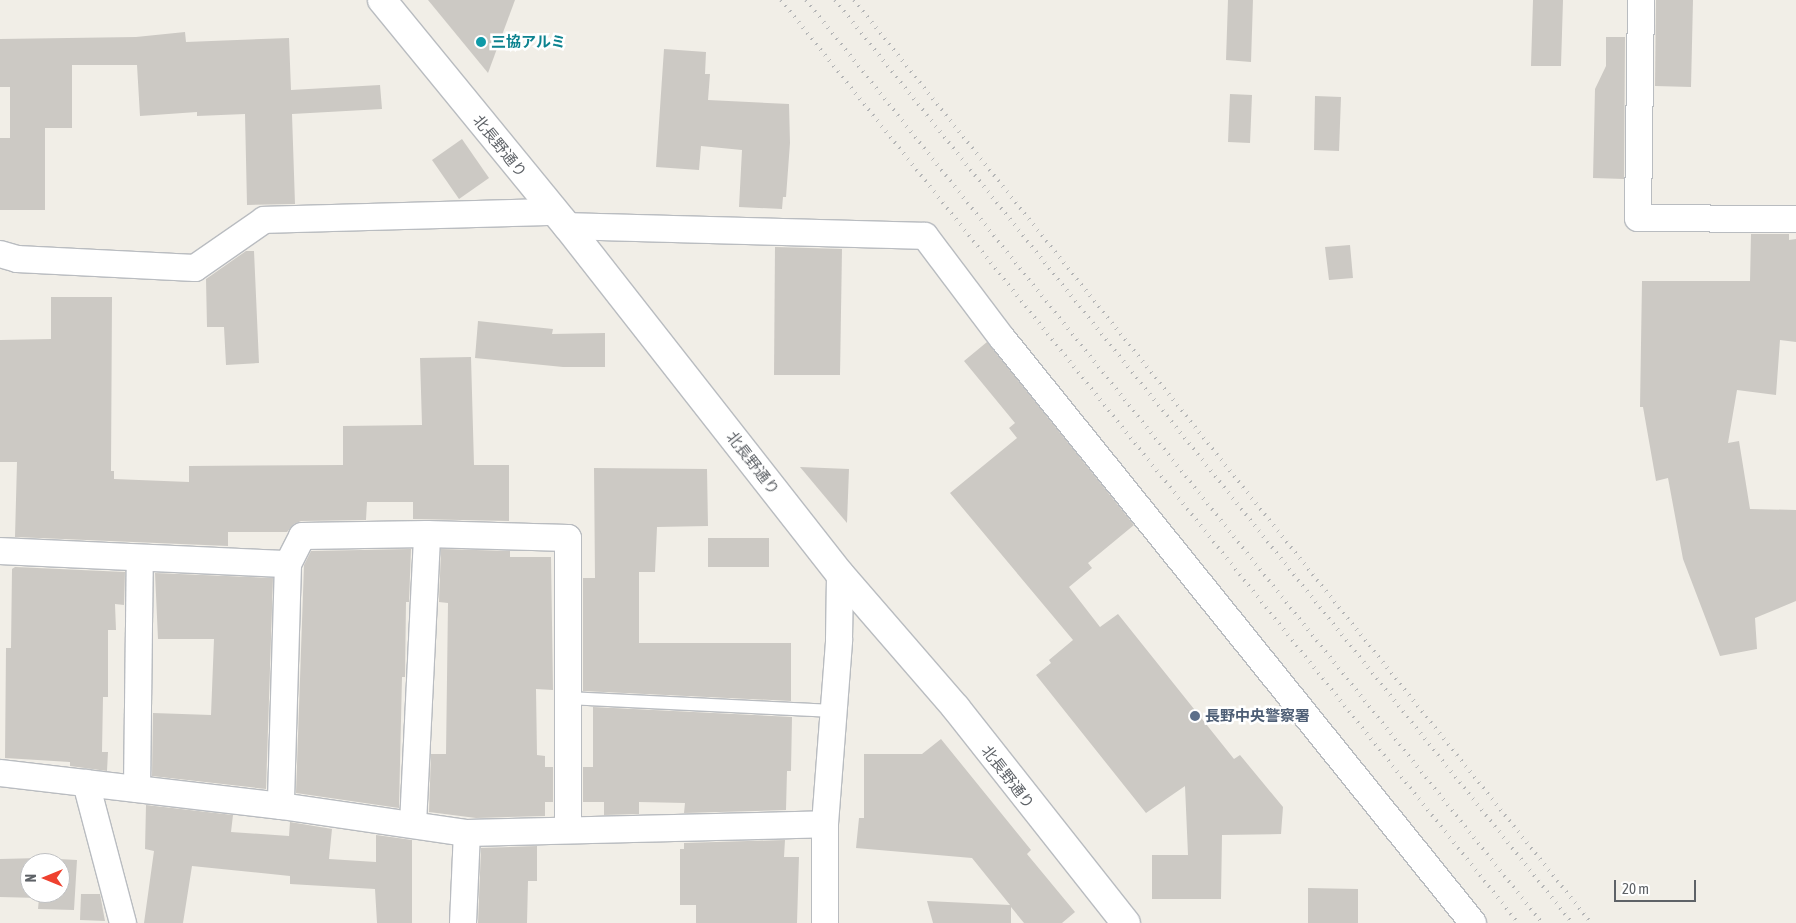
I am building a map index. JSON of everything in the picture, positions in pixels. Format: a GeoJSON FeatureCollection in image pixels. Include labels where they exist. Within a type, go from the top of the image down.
{"type":"FeatureCollection","features":[{"type":"Feature","properties":{"kind":"street","name":"北長野通り"},"geometry":{"type":"LineString","coordinates":[[382,0],[560,219],[840,574],[956,708],[1126,923]]}},
{"type":"Feature","properties":{"kind":"street"},"geometry":{"type":"LineString","coordinates":[[1641,0],[1638,218],[1796,219]]}},
{"type":"Feature","properties":{"kind":"street"},"geometry":{"type":"LineString","coordinates":[[0,254],[17,259],[195,268],[264,220],[560,219],[925,236],[1002,338],[1473,923]]}},
{"type":"Feature","properties":{"kind":"street"},"geometry":{"type":"LineString","coordinates":[[413,824],[428,534]]}},
{"type":"Feature","properties":{"kind":"street"},"geometry":{"type":"LineString","coordinates":[[280,806],[288,564],[302,536],[428,534],[568,538],[568,830]]}},
{"type":"Feature","properties":{"kind":"street"},"geometry":{"type":"LineString","coordinates":[[0,551],[140,559],[288,564]]}},
{"type":"Feature","properties":{"kind":"street"},"geometry":{"type":"LineString","coordinates":[[137,789],[140,559]]}},
{"type":"Feature","properties":{"kind":"street"},"geometry":{"type":"LineString","coordinates":[[825,923],[825,824],[839,640],[840,574]]}},
{"type":"Feature","properties":{"kind":"street"},"geometry":{"type":"LineString","coordinates":[[0,773],[280,806],[467,833],[825,824]]}},
{"type":"Feature","properties":{"kind":"street"},"geometry":{"type":"LineString","coordinates":[[86,783],[123,923]]}},
{"type":"Feature","properties":{"kind":"street"},"geometry":{"type":"LineString","coordinates":[[463,923],[467,833]]}},
{"type":"Feature","properties":{"kind":"lane"},"geometry":{"type":"LineString","coordinates":[[568,698],[833,711]]}},
{"type":"Feature","properties":{"kind":"building","name":"三協アルミ"},"geometry":{"type":"Polygon","coordinates":[[[428,0],[515,0],[488,73],[428,0]]]}},
{"type":"Feature","properties":{"kind":"building"},"geometry":{"type":"Polygon","coordinates":[[[1228,0],[1253,0],[1251,62],[1226,60],[1228,0]]]}},
{"type":"Feature","properties":{"kind":"building"},"geometry":{"type":"Polygon","coordinates":[[[1533,0],[1563,0],[1561,66],[1531,66],[1533,0]]]}},
{"type":"Feature","properties":{"kind":"building"},"geometry":{"type":"Polygon","coordinates":[[[1656,0],[1693,0],[1691,87],[1655,86],[1656,0]]]}},
{"type":"Feature","properties":{"kind":"building"},"geometry":{"type":"Polygon","coordinates":[[[185,32],[186,42],[289,38],[291,90],[380,85],[382,109],[292,114],[295,204],[247,205],[245,114],[197,116],[197,112],[140,116],[137,65],[72,65],[72,128],[45,128],[45,210],[0,210],[0,138],[10,138],[10,87],[0,87],[0,39],[136,37],[185,32]]]}},
{"type":"Feature","properties":{"kind":"building"},"geometry":{"type":"Polygon","coordinates":[[[1606,37],[1625,37],[1624,179],[1593,178],[1595,89],[1606,66],[1606,37]]]}},
{"type":"Feature","properties":{"kind":"building"},"geometry":{"type":"Polygon","coordinates":[[[664,49],[706,52],[705,74],[710,74],[708,100],[789,104],[790,143],[786,197],[783,197],[782,209],[739,207],[742,150],[701,146],[699,170],[656,167],[664,49]]]}},
{"type":"Feature","properties":{"kind":"building"},"geometry":{"type":"Polygon","coordinates":[[[1230,94],[1252,95],[1250,143],[1228,142],[1230,94]]]}},
{"type":"Feature","properties":{"kind":"building"},"geometry":{"type":"Polygon","coordinates":[[[1315,96],[1341,97],[1339,151],[1314,150],[1315,96]]]}},
{"type":"Feature","properties":{"kind":"building"},"geometry":{"type":"Polygon","coordinates":[[[462,139],[489,178],[459,199],[432,160],[462,139]]]}},
{"type":"Feature","properties":{"kind":"building"},"geometry":{"type":"Polygon","coordinates":[[[1751,234],[1789,234],[1789,240],[1796,239],[1796,342],[1780,340],[1776,395],[1737,390],[1728,443],[1739,441],[1750,509],[1796,510],[1796,601],[1755,618],[1757,649],[1720,656],[1683,559],[1668,478],[1656,481],[1643,407],[1640,407],[1642,281],[1750,281],[1751,234]]]}},
{"type":"Feature","properties":{"kind":"building"},"geometry":{"type":"Polygon","coordinates":[[[1350,245],[1353,278],[1329,280],[1325,247],[1350,245]]]}},
{"type":"Feature","properties":{"kind":"building"},"geometry":{"type":"Polygon","coordinates":[[[775,247],[842,249],[840,375],[774,375],[775,247]]]}},
{"type":"Feature","properties":{"kind":"building"},"geometry":{"type":"Polygon","coordinates":[[[246,251],[254,251],[259,363],[226,365],[224,327],[207,327],[206,279],[246,251]]]}},
{"type":"Feature","properties":{"kind":"building"},"geometry":{"type":"Polygon","coordinates":[[[51,297],[112,297],[111,471],[114,471],[114,479],[189,482],[189,466],[343,465],[343,426],[422,425],[420,358],[471,357],[474,465],[509,465],[509,521],[413,519],[413,502],[367,502],[366,520],[301,521],[294,524],[287,532],[228,532],[228,546],[15,537],[17,462],[0,462],[0,340],[51,339],[51,297]]]}},
{"type":"Feature","properties":{"kind":"building"},"geometry":{"type":"Polygon","coordinates":[[[478,321],[553,329],[552,334],[605,333],[605,367],[563,367],[475,358],[478,321]]]}},
{"type":"Feature","properties":{"kind":"building"},"geometry":{"type":"Polygon","coordinates":[[[987,342],[1134,525],[1088,563],[1092,568],[1069,587],[1100,627],[1118,614],[1234,759],[1240,755],[1283,807],[1281,834],[1222,835],[1221,899],[1152,899],[1152,855],[1188,855],[1185,786],[1146,813],[1036,675],[1051,663],[1049,660],[1073,640],[950,493],[1017,438],[1009,428],[1015,423],[964,361],[987,342]]]}},
{"type":"Feature","properties":{"kind":"building"},"geometry":{"type":"Polygon","coordinates":[[[800,467],[849,469],[847,523],[800,467]]]}},
{"type":"Feature","properties":{"kind":"building"},"geometry":{"type":"Polygon","coordinates":[[[594,468],[707,469],[708,526],[657,527],[655,572],[639,572],[639,643],[791,643],[791,701],[583,691],[583,578],[595,578],[594,468]]]}},
{"type":"Feature","properties":{"kind":"building"},"geometry":{"type":"Polygon","coordinates":[[[708,538],[769,538],[769,567],[708,567],[708,538]]]}},
{"type":"Feature","properties":{"kind":"building"},"geometry":{"type":"Polygon","coordinates":[[[411,549],[409,602],[406,602],[405,677],[402,677],[399,808],[296,793],[304,565],[311,551],[411,549]]]}},
{"type":"Feature","properties":{"kind":"building"},"geometry":{"type":"Polygon","coordinates":[[[441,549],[510,551],[510,557],[551,557],[553,690],[536,689],[537,755],[545,756],[545,767],[553,767],[553,802],[545,802],[545,816],[476,818],[429,812],[431,754],[446,754],[448,603],[439,602],[441,549]]]}},
{"type":"Feature","properties":{"kind":"building"},"geometry":{"type":"Polygon","coordinates":[[[15,567],[125,572],[124,605],[115,604],[116,630],[108,630],[108,697],[103,697],[102,752],[108,752],[107,771],[70,766],[70,762],[5,758],[6,648],[11,648],[12,569],[15,567]]]}},
{"type":"Feature","properties":{"kind":"building"},"geometry":{"type":"Polygon","coordinates":[[[155,573],[273,578],[266,789],[152,776],[153,713],[211,715],[214,639],[158,639],[155,573]]]}},
{"type":"Feature","properties":{"kind":"building"},"geometry":{"type":"Polygon","coordinates":[[[593,707],[792,717],[791,771],[787,771],[786,810],[684,813],[685,803],[639,802],[639,814],[604,815],[604,802],[583,802],[583,767],[593,767],[593,707]]]}},
{"type":"Feature","properties":{"kind":"building"},"geometry":{"type":"Polygon","coordinates":[[[941,739],[1031,850],[1027,854],[1075,912],[1062,923],[1024,923],[1011,907],[1011,923],[933,923],[927,901],[1010,905],[972,858],[856,848],[859,818],[864,818],[864,754],[922,754],[941,739]]]}},
{"type":"Feature","properties":{"kind":"building"},"geometry":{"type":"Polygon","coordinates":[[[146,805],[233,815],[231,832],[289,836],[290,822],[332,829],[329,859],[376,862],[376,835],[412,840],[412,923],[377,923],[375,889],[290,884],[290,876],[192,866],[183,923],[144,923],[154,851],[145,849],[146,805]]]}},
{"type":"Feature","properties":{"kind":"building"},"geometry":{"type":"Polygon","coordinates":[[[785,840],[784,857],[799,857],[797,923],[696,923],[696,905],[680,905],[680,849],[684,849],[684,843],[785,840]]]}},
{"type":"Feature","properties":{"kind":"building"},"geometry":{"type":"Polygon","coordinates":[[[537,846],[537,881],[528,881],[527,923],[478,923],[481,848],[537,846]]]}},
{"type":"Feature","properties":{"kind":"building"},"geometry":{"type":"Polygon","coordinates":[[[20,858],[20,898],[0,897],[0,859],[20,858]]]}},
{"type":"Feature","properties":{"kind":"building"},"geometry":{"type":"Polygon","coordinates":[[[70,860],[77,860],[74,910],[38,909],[39,903],[70,903],[70,860]]]}},
{"type":"Feature","properties":{"kind":"building"},"geometry":{"type":"Polygon","coordinates":[[[1308,888],[1358,889],[1358,923],[1308,923],[1308,888]]]}},
{"type":"Feature","properties":{"kind":"building"},"geometry":{"type":"Polygon","coordinates":[[[81,894],[100,894],[105,921],[80,920],[81,894]]]}},
{"type":"Feature","properties":{"kind":"railway"},"geometry":{"type":"LineString","coordinates":[[781,0],[1518,923]]}},
{"type":"Feature","properties":{"kind":"railway"},"geometry":{"type":"LineString","coordinates":[[806,0],[1542,923]]}},
{"type":"Feature","properties":{"kind":"railway"},"geometry":{"type":"LineString","coordinates":[[835,0],[1572,923]]}},
{"type":"Feature","properties":{"kind":"railway"},"geometry":{"type":"LineString","coordinates":[[854,0],[1591,923]]}},
{"type":"Feature","properties":{"kind":"place","name":"三協アルミ"},"geometry":{"type":"Point","coordinates":[481,42]}},
{"type":"Feature","properties":{"kind":"place","name":"長野中央警察署"},"geometry":{"type":"Point","coordinates":[1195,716]}}]}
